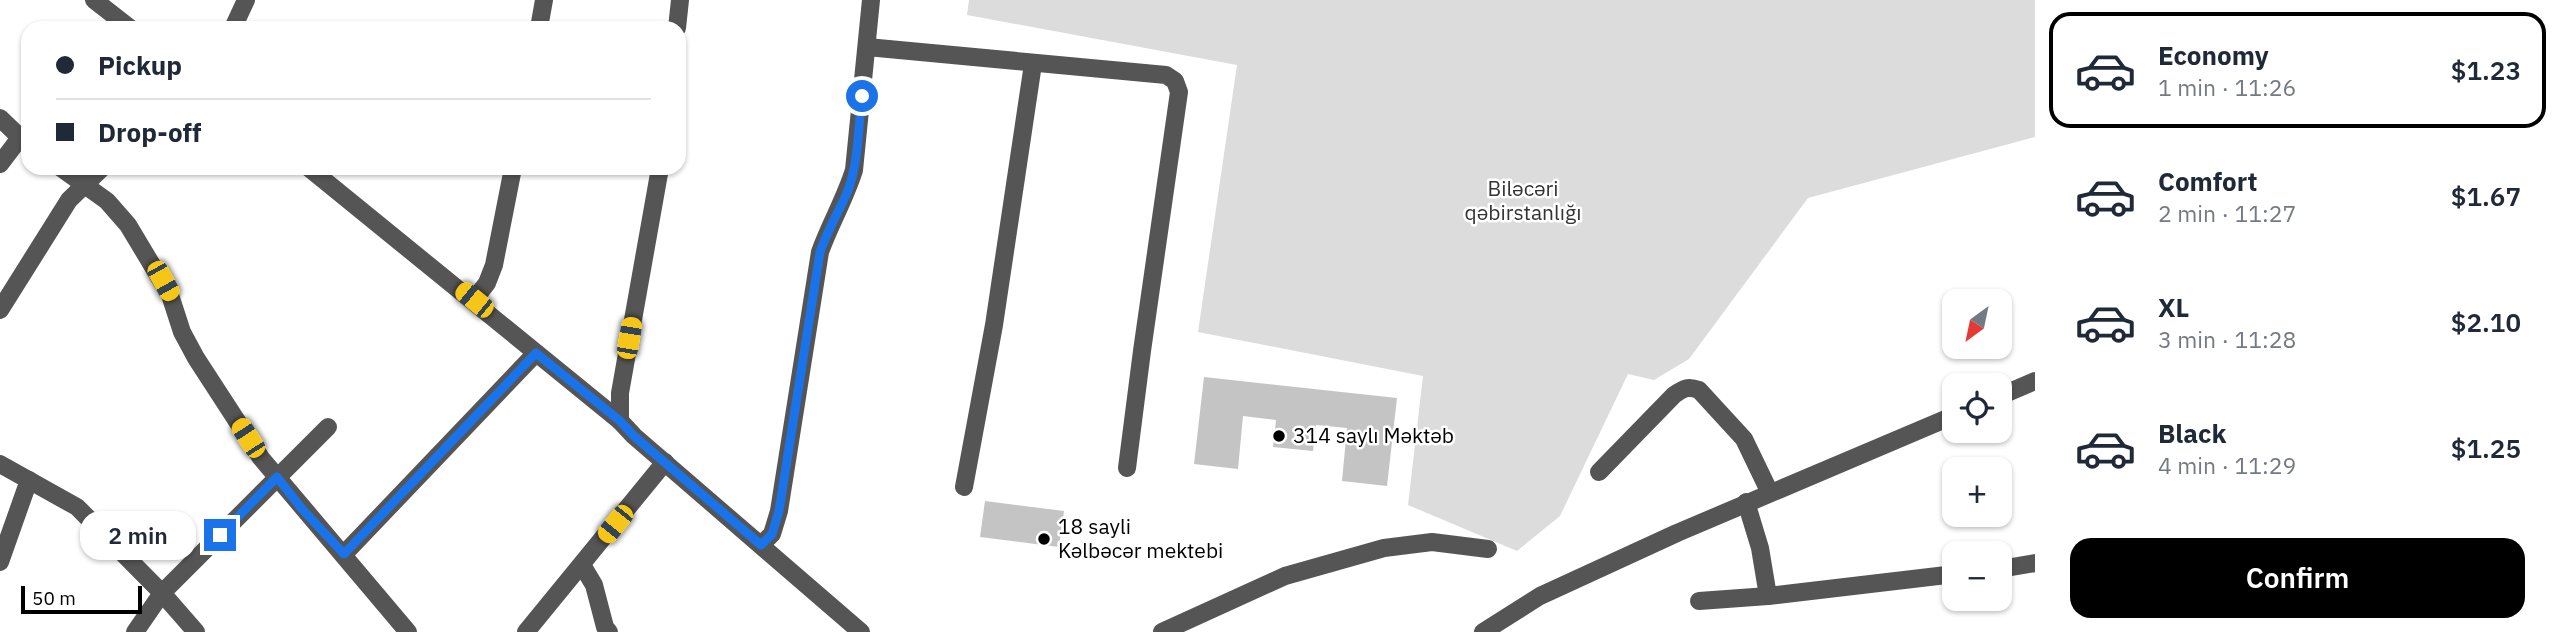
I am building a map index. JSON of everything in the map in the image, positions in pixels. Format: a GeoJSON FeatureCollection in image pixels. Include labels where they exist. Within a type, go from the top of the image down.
{"type":"FeatureCollection","features":[{"type":"Feature","properties":{"kind":"street"},"geometry":{"type":"LineString","coordinates":[[94,0],[121,21]]}},
{"type":"Feature","properties":{"kind":"street"},"geometry":{"type":"LineString","coordinates":[[236,21],[246,0]]}},
{"type":"Feature","properties":{"kind":"street"},"geometry":{"type":"LineString","coordinates":[[540,21],[544,0]]}},
{"type":"Feature","properties":{"kind":"street"},"geometry":{"type":"LineString","coordinates":[[678,21],[680,0]]}},
{"type":"Feature","properties":{"kind":"street"},"geometry":{"type":"LineString","coordinates":[[761,545],[772,534],[779,511],[820,252],[854,170],[871,0]]}},
{"type":"Feature","properties":{"kind":"street"},"geometry":{"type":"LineString","coordinates":[[867,47],[1166,75],[1175,81],[1179,92],[1127,468]]}},
{"type":"Feature","properties":{"kind":"street"},"geometry":{"type":"LineString","coordinates":[[964,486],[994,325],[1033,64]]}},
{"type":"Feature","properties":{"kind":"street"},"geometry":{"type":"LineString","coordinates":[[0,118],[21,139]]}},
{"type":"Feature","properties":{"kind":"street"},"geometry":{"type":"LineString","coordinates":[[0,164],[21,145]]}},
{"type":"Feature","properties":{"kind":"street"},"geometry":{"type":"LineString","coordinates":[[71,175],[107,201],[128,225],[170,295],[182,332],[196,358],[261,458],[408,632]]}},
{"type":"Feature","properties":{"kind":"street"},"geometry":{"type":"LineString","coordinates":[[0,310],[52,224],[69,200],[95,175]]}},
{"type":"Feature","properties":{"kind":"street"},"geometry":{"type":"LineString","coordinates":[[318,175],[620,421],[861,632]]}},
{"type":"Feature","properties":{"kind":"street"},"geometry":{"type":"LineString","coordinates":[[474,300],[487,283],[494,265],[512,175]]}},
{"type":"Feature","properties":{"kind":"street"},"geometry":{"type":"LineString","coordinates":[[620,421],[620,393],[659,175]]}},
{"type":"Feature","properties":{"kind":"street"},"geometry":{"type":"LineString","coordinates":[[344,554],[536,353]]}},
{"type":"Feature","properties":{"kind":"street"},"geometry":{"type":"LineString","coordinates":[[2012,391],[2035,381]]}},
{"type":"Feature","properties":{"kind":"street"},"geometry":{"type":"LineString","coordinates":[[1599,472],[1674,395],[1683,388],[1690,387],[1699,390],[1744,439],[1770,493]]}},
{"type":"Feature","properties":{"kind":"street"},"geometry":{"type":"LineString","coordinates":[[1483,632],[1540,596],[1746,502],[1942,420]]}},
{"type":"Feature","properties":{"kind":"street"},"geometry":{"type":"LineString","coordinates":[[135,632],[162,593],[328,427]]}},
{"type":"Feature","properties":{"kind":"street"},"geometry":{"type":"LineString","coordinates":[[526,632],[665,462]]}},
{"type":"Feature","properties":{"kind":"street"},"geometry":{"type":"LineString","coordinates":[[0,464],[77,507],[162,593],[196,632]]}},
{"type":"Feature","properties":{"kind":"street"},"geometry":{"type":"LineString","coordinates":[[0,562],[29,480]]}},
{"type":"Feature","properties":{"kind":"street"},"geometry":{"type":"LineString","coordinates":[[1746,502],[1760,548],[1768,596]]}},
{"type":"Feature","properties":{"kind":"street"},"geometry":{"type":"LineString","coordinates":[[1162,632],[1285,576],[1361,554],[1411,543],[1432,542],[1488,549]]}},
{"type":"Feature","properties":{"kind":"street"},"geometry":{"type":"LineString","coordinates":[[2012,567],[2035,564]]}},
{"type":"Feature","properties":{"kind":"street"},"geometry":{"type":"LineString","coordinates":[[582,565],[594,585],[605,627],[609,632]]}},
{"type":"Feature","properties":{"kind":"street"},"geometry":{"type":"LineString","coordinates":[[1699,601],[1768,596],[1942,576]]}},
{"type":"Feature","properties":{"kind":"green space","name":"Biləcəri qəbirstanlığı"},"geometry":{"type":"Polygon","coordinates":[[[969,0],[2035,0],[2035,137],[1808,198],[1689,359],[1654,380],[1628,374],[1560,516],[1517,551],[1408,505],[1423,376],[1198,332],[1237,65],[967,15],[969,0]]]}},
{"type":"Feature","properties":{"kind":"building"},"geometry":{"type":"Polygon","coordinates":[[[1204,377],[1397,398],[1387,486],[1342,481],[1347,428],[1316,425],[1313,451],[1273,447],[1276,420],[1243,416],[1238,469],[1194,464],[1204,377]]]}},
{"type":"Feature","properties":{"kind":"building"},"geometry":{"type":"Polygon","coordinates":[[[985,501],[1064,511],[1059,547],[980,537],[985,501]]]}},
{"type":"Feature","properties":{"kind":"place","name":"314 saylı Məktəb"},"geometry":{"type":"Point","coordinates":[1279,436]}},
{"type":"Feature","properties":{"kind":"place","name":"18 sayli Kəlbəcər mektebi"},"geometry":{"type":"Point","coordinates":[1044,539]}},
{"type":"Feature","properties":{"kind":"route"},"geometry":{"type":"LineString","coordinates":[[220,535],[277,477],[302,509],[344,554],[536,353],[620,421],[761,545],[772,534],[779,511],[820,252],[854,170],[862,96]]}}]}
